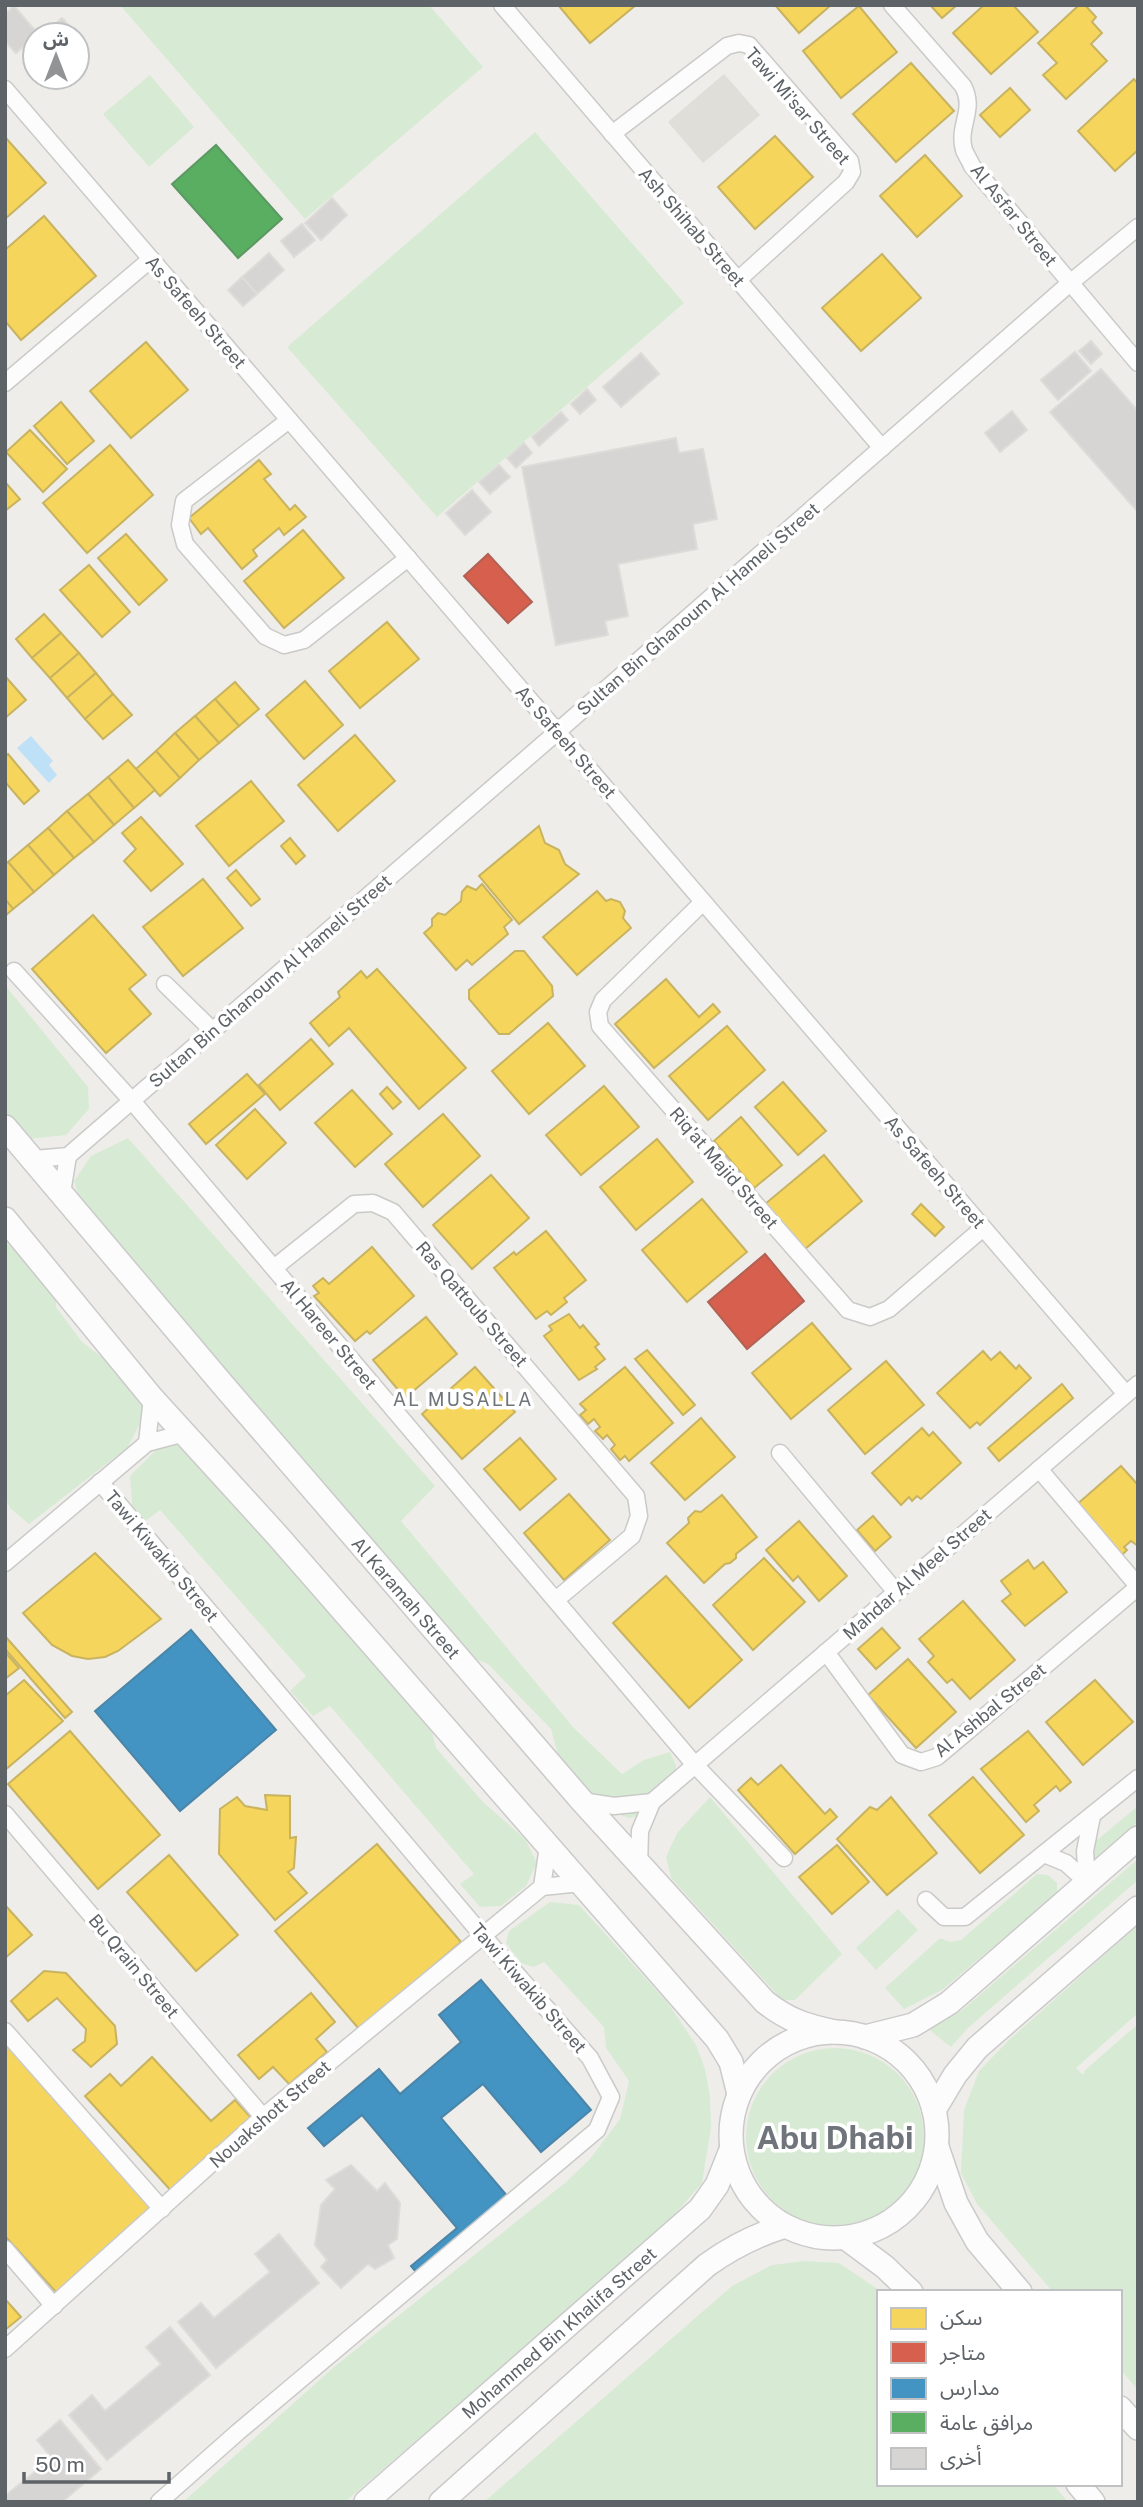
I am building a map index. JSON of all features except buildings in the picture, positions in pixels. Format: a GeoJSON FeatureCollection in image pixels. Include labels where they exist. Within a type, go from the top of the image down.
{"type":"FeatureCollection","features":[{"type":"Feature","properties":{"kind":"main road","name":"Al Karamah Street"},"geometry":{"type":"LineString","coordinates":[[5,1127],[223,1385],[639,1866],[765,2002],[785,2017],[806,2026],[835,2032]]}},
{"type":"Feature","properties":{"kind":"main road"},"geometry":{"type":"LineString","coordinates":[[8,1225],[152,1398],[276,1534],[717,2039],[731,2062],[739,2094]]}},
{"type":"Feature","properties":{"kind":"main road"},"geometry":{"type":"LineString","coordinates":[[864,2037],[913,2025],[949,2003],[1138,1838]]}},
{"type":"Feature","properties":{"kind":"main road"},"geometry":{"type":"LineString","coordinates":[[934,2110],[955,2075],[977,2048],[1138,1908]]}},
{"type":"Feature","properties":{"kind":"main road"},"geometry":{"type":"LineString","coordinates":[[937,2147],[927,2180],[907,2208],[879,2228],[846,2238],[815,2237],[785,2226],[760,2207],[741,2181],[731,2150],[731,2121],[739,2094],[755,2068],[778,2049],[805,2036],[835,2032],[864,2037],[896,2053],[920,2078],[934,2110],[937,2147],[956,2203],[977,2241],[1018,2290]]}},
{"type":"Feature","properties":{"kind":"main road","name":"Mohammed Bin Khalifa Street"},"geometry":{"type":"LineString","coordinates":[[366,2502],[693,2216],[717,2185],[731,2150]]}},
{"type":"Feature","properties":{"kind":"main road"},"geometry":{"type":"LineString","coordinates":[[441,2502],[707,2265],[731,2247],[785,2226]]}},
{"type":"Feature","properties":{"kind":"main road"},"geometry":{"type":"LineString","coordinates":[[846,2238],[886,2267],[909,2290]]}},
{"type":"Feature","properties":{"kind":"main road"},"geometry":{"type":"LineString","coordinates":[[1122,2410],[1138,2428]]}},
{"type":"Feature","properties":{"kind":"main road"},"geometry":{"type":"LineString","coordinates":[[1080,2486],[1093,2502]]}},
{"type":"Feature","properties":{"kind":"street","name":"Ash Shihab Street"},"geometry":{"type":"LineString","coordinates":[[502,5],[882,448]]}},
{"type":"Feature","properties":{"kind":"street","name":"Al Asfar Street"},"geometry":{"type":"LineString","coordinates":[[892,5],[963,86],[968,96],[969,106],[963,134],[964,149],[972,166],[1138,363]]}},
{"type":"Feature","properties":{"kind":"street","name":"Tawi Mi'sar Street"},"geometry":{"type":"LineString","coordinates":[[612,134],[706,60],[727,46],[738,43],[749,45],[850,161],[852,172],[846,182],[738,280]]}},
{"type":"Feature","properties":{"kind":"street","name":"As Safeeh Street"},"geometry":{"type":"LineString","coordinates":[[5,89],[983,1228],[1132,1389]]}},
{"type":"Feature","properties":{"kind":"street","name":"Sultan Bin Ghanoum Al Hameli Street"},"geometry":{"type":"LineString","coordinates":[[68,1156],[1070,283],[1138,227]]}},
{"type":"Feature","properties":{"kind":"street"},"geometry":{"type":"LineString","coordinates":[[5,383],[151,259]]}},
{"type":"Feature","properties":{"kind":"street"},"geometry":{"type":"LineString","coordinates":[[289,420],[184,501],[180,525],[185,544],[265,636],[284,645],[304,640],[408,558]]}},
{"type":"Feature","properties":{"kind":"street","name":"Riq'at Majid Street"},"geometry":{"type":"LineString","coordinates":[[704,902],[603,1000],[598,1012],[600,1026],[848,1310],[870,1317],[889,1309],[983,1228]]}},
{"type":"Feature","properties":{"kind":"street","name":"Al Hareer Street"},"geometry":{"type":"LineString","coordinates":[[14,971],[132,1101],[695,1765]]}},
{"type":"Feature","properties":{"kind":"street"},"geometry":{"type":"LineString","coordinates":[[165,984],[213,1031]]}},
{"type":"Feature","properties":{"kind":"street"},"geometry":{"type":"LineString","coordinates":[[34,1159],[68,1156],[62,1193]]}},
{"type":"Feature","properties":{"kind":"street","name":"Ras Qattoub Street"},"geometry":{"type":"LineString","coordinates":[[274,1268],[354,1203],[373,1203],[393,1212],[627,1485],[636,1496],[639,1516],[632,1536],[557,1599]]}},
{"type":"Feature","properties":{"kind":"street","name":"Mahdar Al Meel Street"},"geometry":{"type":"LineString","coordinates":[[639,1866],[640,1831],[652,1802],[1132,1389]]}},
{"type":"Feature","properties":{"kind":"street"},"geometry":{"type":"LineString","coordinates":[[146,1443],[152,1398]]}},
{"type":"Feature","properties":{"kind":"street"},"geometry":{"type":"LineString","coordinates":[[5,1563],[146,1443],[185,1433]]}},
{"type":"Feature","properties":{"kind":"street"},"geometry":{"type":"LineString","coordinates":[[780,1453],[896,1592]]}},
{"type":"Feature","properties":{"kind":"street","name":"Al Ashbal Street"},"geometry":{"type":"LineString","coordinates":[[827,1652],[902,1755],[921,1762],[937,1757],[1138,1586],[1039,1469]]}},
{"type":"Feature","properties":{"kind":"street","name":"Tawi Kiwakib Street"},"geometry":{"type":"LineString","coordinates":[[100,1482],[483,1936],[590,2058],[611,2097],[597,2130],[248,2423],[159,2502]]}},
{"type":"Feature","properties":{"kind":"street"},"geometry":{"type":"LineString","coordinates":[[695,1765],[784,1858]]}},
{"type":"Feature","properties":{"kind":"street"},"geometry":{"type":"LineString","coordinates":[[926,1900],[944,1917],[965,1917],[1138,1777]]}},
{"type":"Feature","properties":{"kind":"street"},"geometry":{"type":"LineString","coordinates":[[582,1801],[614,1806],[652,1802]]}},
{"type":"Feature","properties":{"kind":"street","name":"Bu Qrain Street"},"geometry":{"type":"LineString","coordinates":[[5,1814],[263,2118]]}},
{"type":"Feature","properties":{"kind":"street"},"geometry":{"type":"LineString","coordinates":[[1087,1882],[1085,1851],[1092,1816]]}},
{"type":"Feature","properties":{"kind":"street"},"geometry":{"type":"LineString","coordinates":[[548,1846],[542,1887],[581,1884]]}},
{"type":"Feature","properties":{"kind":"street"},"geometry":{"type":"LineString","coordinates":[[1044,1854],[1066,1863],[1087,1882]]}},
{"type":"Feature","properties":{"kind":"street","name":"Nouakshott Street"},"geometry":{"type":"LineString","coordinates":[[5,2349],[263,2118],[542,1887]]}},
{"type":"Feature","properties":{"kind":"street"},"geometry":{"type":"LineString","coordinates":[[5,2031],[162,2209]]}},
{"type":"Feature","properties":{"kind":"street"},"geometry":{"type":"LineString","coordinates":[[5,2249],[54,2306]]}},
{"type":"Feature","properties":{"kind":"shaded area"},"geometry":{"type":"Polygon","coordinates":[[[724,74],[760,115],[703,163],[668,122],[724,74]]]}},
{"type":"Feature","properties":{"kind":"green space"},"geometry":{"type":"Polygon","coordinates":[[[120,5],[429,5],[483,67],[305,219],[120,5]]]}},
{"type":"Feature","properties":{"kind":"green space"},"geometry":{"type":"Polygon","coordinates":[[[150,75],[194,127],[149,167],[103,114],[150,75]]]}},
{"type":"Feature","properties":{"kind":"green space"},"geometry":{"type":"Polygon","coordinates":[[[535,132],[684,303],[437,517],[287,347],[535,132]]]}},
{"type":"Feature","properties":{"kind":"green space"},"geometry":{"type":"Polygon","coordinates":[[[5,985],[88,1087],[89,1109],[66,1135],[29,1139],[5,1112],[5,985]]]}},
{"type":"Feature","properties":{"kind":"green space"},"geometry":{"type":"Polygon","coordinates":[[[128,1138],[435,1486],[401,1521],[573,1727],[622,1774],[644,1760],[670,1752],[676,1765],[675,1786],[648,1812],[630,1818],[609,1812],[560,1762],[551,1729],[488,1664],[458,1652],[80,1202],[74,1181],[91,1156],[128,1138]]]}},
{"type":"Feature","properties":{"kind":"green space"},"geometry":{"type":"Polygon","coordinates":[[[7,1243],[56,1291],[56,1307],[82,1342],[104,1359],[116,1364],[145,1404],[142,1419],[128,1447],[29,1524],[11,1509],[5,1499],[7,1243]]]}},
{"type":"Feature","properties":{"kind":"green space"},"geometry":{"type":"Polygon","coordinates":[[[185,1440],[430,1724],[436,1748],[483,1802],[525,1839],[537,1863],[526,1886],[501,1906],[480,1907],[460,1884],[474,1874],[330,1706],[313,1716],[290,1691],[306,1676],[160,1510],[144,1522],[132,1505],[130,1476],[158,1448],[185,1440]]]}},
{"type":"Feature","properties":{"kind":"green space"},"geometry":{"type":"Polygon","coordinates":[[[710,1797],[842,1954],[795,2000],[782,2000],[671,1878],[666,1857],[677,1833],[710,1797]]]}},
{"type":"Feature","properties":{"kind":"green space"},"geometry":{"type":"Polygon","coordinates":[[[1138,1806],[1138,1822],[1092,1862],[1091,1845],[1138,1806]]]}},
{"type":"Feature","properties":{"kind":"green space"},"geometry":{"type":"Polygon","coordinates":[[[1138,1859],[1138,1880],[968,2028],[951,2047],[927,2028],[961,2011],[1138,1859]]]}},
{"type":"Feature","properties":{"kind":"green space"},"geometry":{"type":"Polygon","coordinates":[[[1037,1874],[1048,1875],[1057,1883],[1057,1893],[942,1990],[904,2009],[885,1988],[940,1938],[950,1942],[961,1940],[1037,1874]]]}},
{"type":"Feature","properties":{"kind":"green space"},"geometry":{"type":"Polygon","coordinates":[[[550,1902],[579,1905],[668,2003],[696,2045],[705,2069],[710,2096],[711,2127],[702,2183],[665,2226],[345,2502],[183,2502],[334,2367],[566,2182],[590,2159],[620,2119],[629,2081],[606,2048],[604,2027],[544,1962],[533,1967],[521,1963],[506,1943],[509,1931],[550,1902]]]}},
{"type":"Feature","properties":{"kind":"green space"},"geometry":{"type":"Polygon","coordinates":[[[898,1909],[918,1930],[876,1970],[856,1948],[898,1909]]]}},
{"type":"Feature","properties":{"kind":"green space"},"geometry":{"type":"Polygon","coordinates":[[[1138,1925],[1138,2013],[1076,2068],[1083,2075],[1085,2070],[1138,2024],[1138,2390],[1122,2371],[1122,2290],[1051,2290],[977,2204],[961,2173],[964,2110],[979,2071],[1009,2040],[1138,1925]]]}},
{"type":"Feature","properties":{"kind":"green space"},"geometry":{"type":"Polygon","coordinates":[[[835,2048],[869,2055],[898,2074],[917,2103],[924,2137],[917,2171],[898,2200],[869,2219],[835,2226],[801,2219],[772,2200],[753,2171],[746,2137],[753,2103],[772,2074],[801,2055],[835,2048]]]}},
{"type":"Feature","properties":{"kind":"green space"},"geometry":{"type":"Polygon","coordinates":[[[805,2261],[839,2263],[879,2290],[877,2486],[1055,2486],[1068,2502],[484,2502],[732,2286],[772,2265],[805,2261]]]}},
{"type":"Feature","properties":{"kind":"water"},"geometry":{"type":"Polygon","coordinates":[[[31,736],[53,761],[49,765],[57,775],[49,783],[17,748],[31,736]]]}},
{"type":"Feature","properties":{"kind":"district","name":"AL MUSALLA"},"geometry":{"type":"Point","coordinates":[463,1399]}},
{"type":"Feature","properties":{"kind":"district","name":"Abu Dhabi"},"geometry":{"type":"Point","coordinates":[835,2137]}}]}
